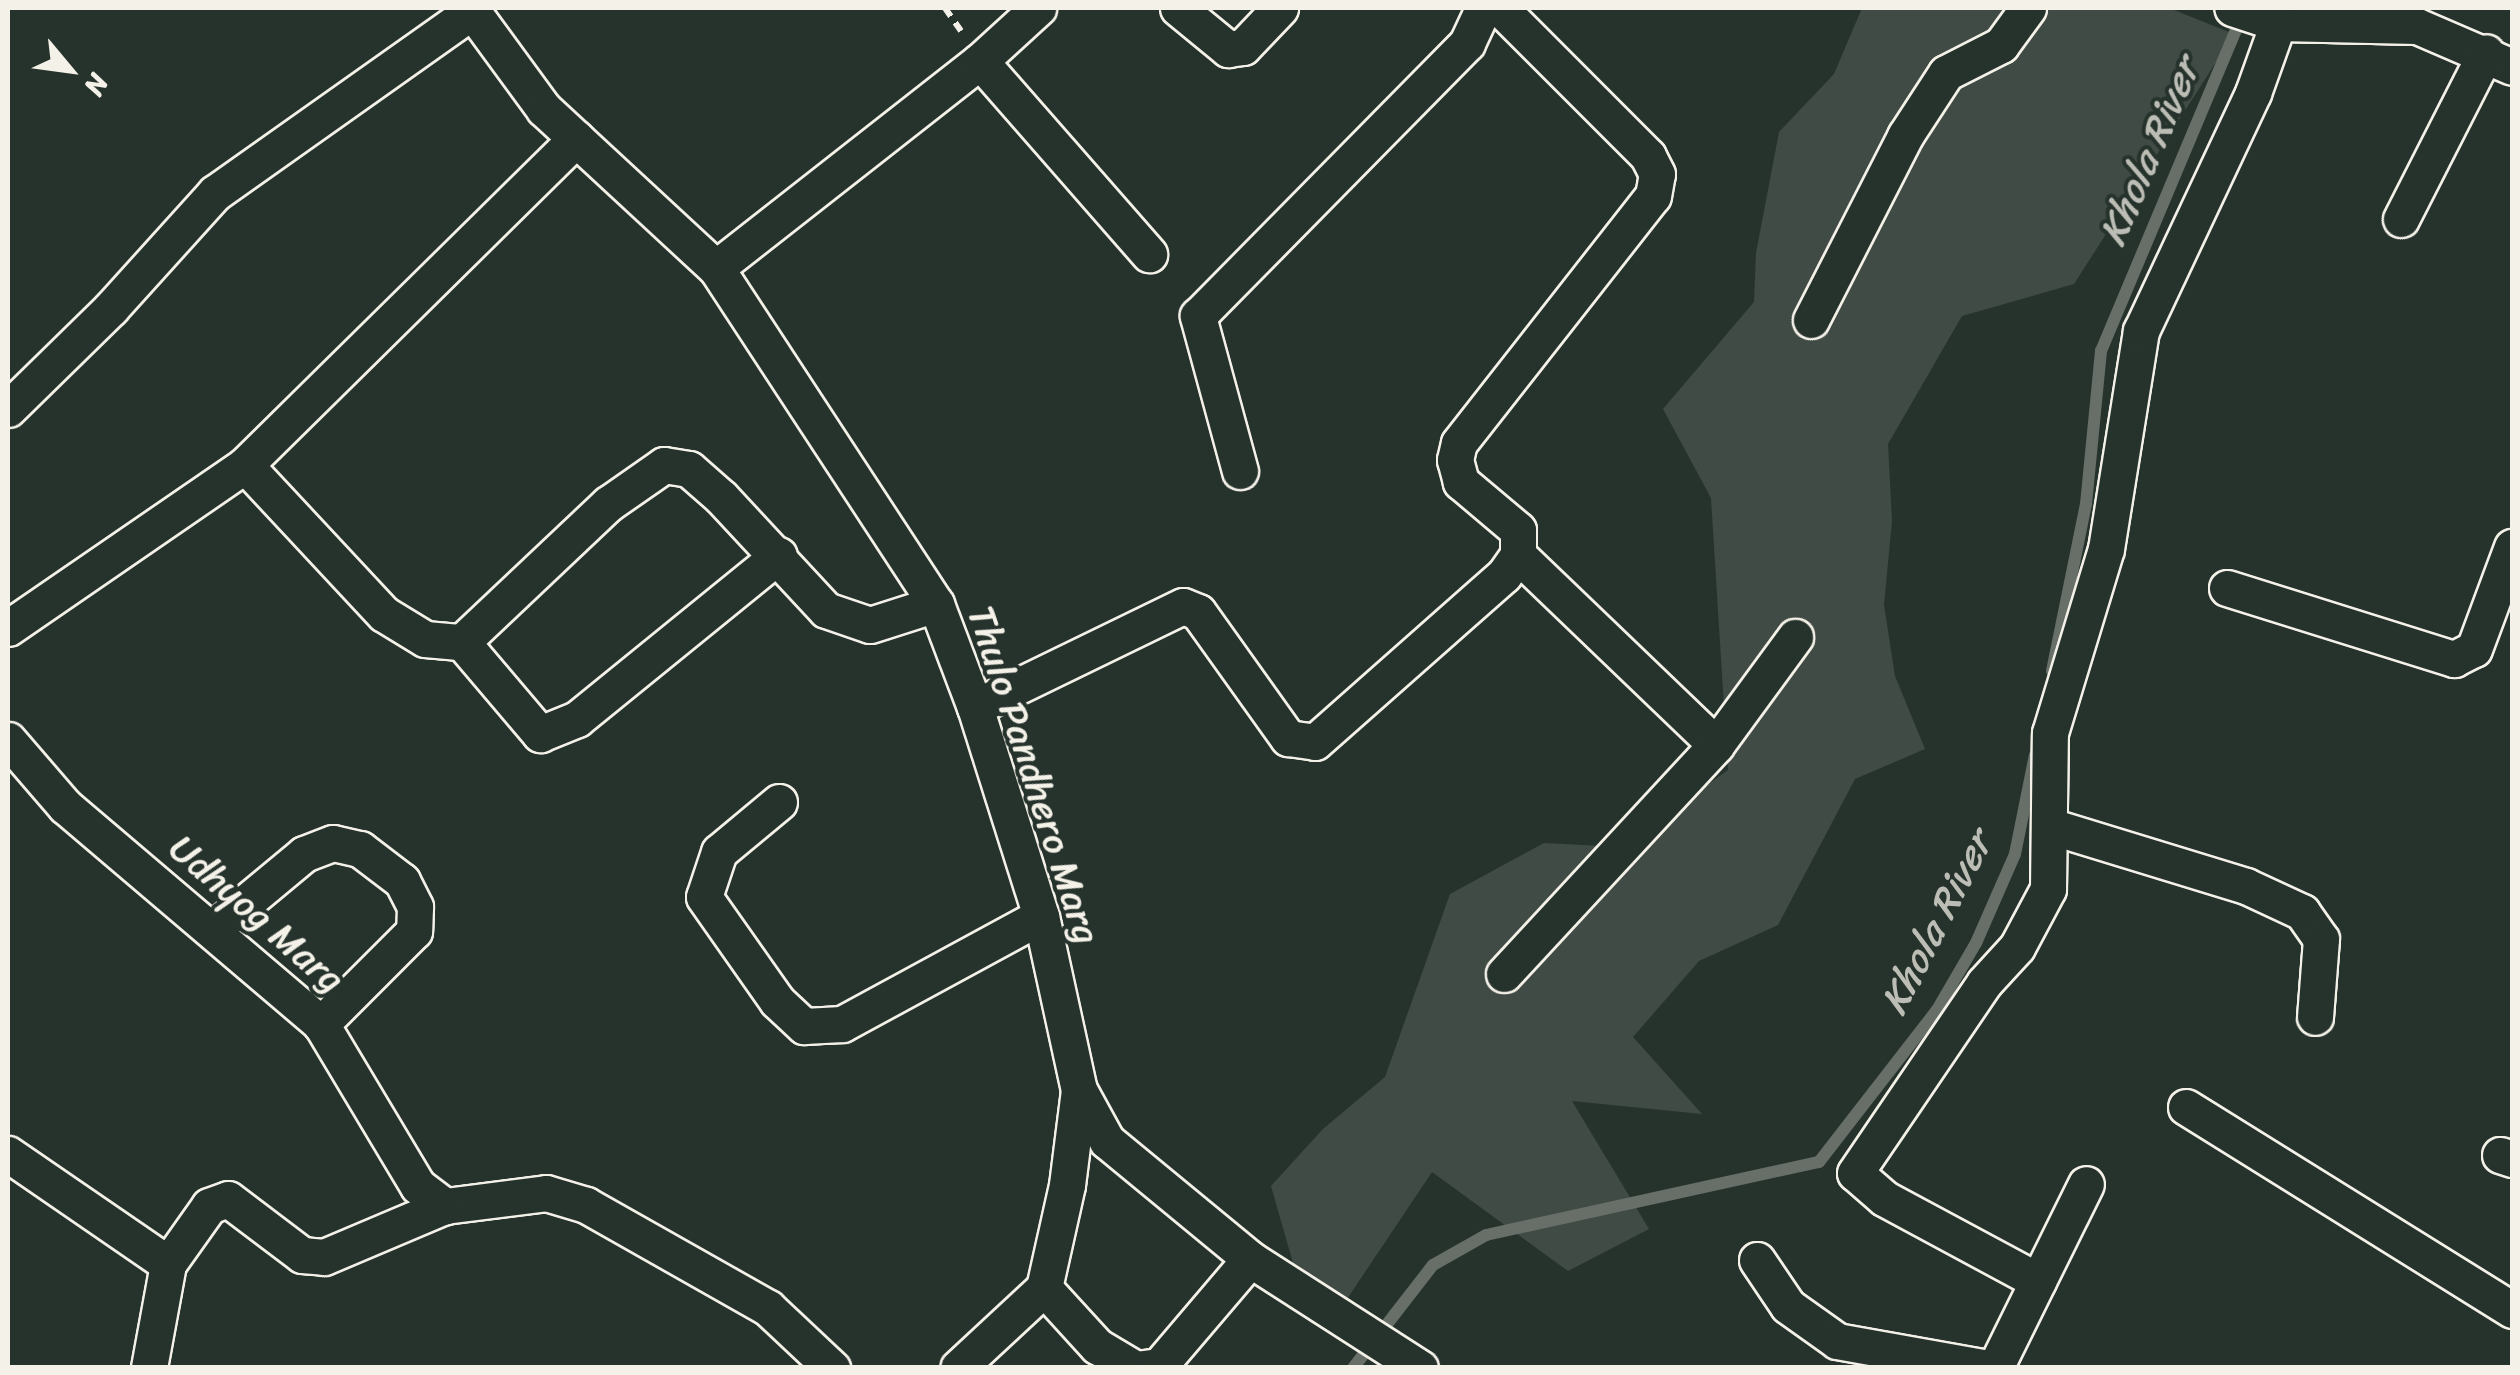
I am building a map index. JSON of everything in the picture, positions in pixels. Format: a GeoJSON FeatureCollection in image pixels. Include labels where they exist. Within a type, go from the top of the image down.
{"type":"FeatureCollection","features":[{"type":"Feature","properties":{"kind":"street"},"geometry":{"type":"LineString","coordinates":[[716,268],[980,61],[1038,8]]}},
{"type":"Feature","properties":{"kind":"street"},"geometry":{"type":"LineString","coordinates":[[1178,8],[1228,49],[1244,47],[1280,8]]}},
{"type":"Feature","properties":{"kind":"street"},"geometry":{"type":"LineString","coordinates":[[1240,471],[1198,316],[1466,43],[1483,8]]}},
{"type":"Feature","properties":{"kind":"street"},"geometry":{"type":"LineString","coordinates":[[975,707],[1183,606],[1198,612],[1288,738],[1315,742],[1504,575],[1518,555],[1518,530],[1460,482],[1455,460],[1460,443],[1653,196],[1657,174],[1648,156],[1500,8]]}},
{"type":"Feature","properties":{"kind":"street"},"geometry":{"type":"LineString","coordinates":[[1811,320],[1906,136],[1946,73],[2001,46],[2028,8]]}},
{"type":"Feature","properties":{"kind":"street"},"geometry":{"type":"LineString","coordinates":[[2038,1281],[1884,1198],[1855,1172],[1984,983],[2017,948],[2048,889],[2050,734],[2106,549],[2141,332],[2253,93],[2261,13],[2417,26],[2499,60],[2402,219]]}},
{"type":"Feature","properties":{"kind":"street"},"geometry":{"type":"LineString","coordinates":[[8,408],[99,321],[214,193],[475,14]]}},
{"type":"Feature","properties":{"kind":"street","name":"Thulo Pandhero Marg"},"geometry":{"type":"LineString","coordinates":[[475,14],[544,109],[716,268],[936,604],[975,707],[1041,916],[1079,1090],[1068,1186],[1044,1288]]}},
{"type":"Feature","properties":{"kind":"street"},"geometry":{"type":"LineString","coordinates":[[980,61],[1149,254]]}},
{"type":"Feature","properties":{"kind":"street"},"geometry":{"type":"LineString","coordinates":[[8,628],[245,466],[576,139]]}},
{"type":"Feature","properties":{"kind":"street"},"geometry":{"type":"LineString","coordinates":[[462,642],[608,504],[664,464],[688,469],[779,555],[826,610],[870,625],[936,604]]}},
{"type":"Feature","properties":{"kind":"street"},"geometry":{"type":"LineString","coordinates":[[245,466],[384,614],[425,639],[462,642],[540,734],[578,719],[779,555]]}},
{"type":"Feature","properties":{"kind":"street"},"geometry":{"type":"LineString","coordinates":[[2227,588],[2454,659],[2474,649],[2512,548]]}},
{"type":"Feature","properties":{"kind":"street"},"geometry":{"type":"LineString","coordinates":[[1518,555],[1716,745]]}},
{"type":"Feature","properties":{"kind":"street"},"geometry":{"type":"LineString","coordinates":[[1504,974],[1716,745],[1795,637]]}},
{"type":"Feature","properties":{"kind":"street","name":"Udhyog Marg"},"geometry":{"type":"LineString","coordinates":[[8,740],[65,806],[215,928],[321,1024],[418,1186],[445,1206]]}},
{"type":"Feature","properties":{"kind":"street"},"geometry":{"type":"LineString","coordinates":[[779,802],[719,852],[704,897],[777,1002],[804,1026],[842,1024],[1041,916]]}},
{"type":"Feature","properties":{"kind":"street"},"geometry":{"type":"LineString","coordinates":[[2050,826],[2246,886],[2302,912],[2321,939],[2315,1017]]}},
{"type":"Feature","properties":{"kind":"street"},"geometry":{"type":"LineString","coordinates":[[215,928],[304,854],[334,843],[360,849],[402,881],[415,907],[414,931],[321,1024]]}},
{"type":"Feature","properties":{"kind":"street"},"geometry":{"type":"LineString","coordinates":[[1079,1090],[1107,1140],[1250,1258],[1420,1368]]}},
{"type":"Feature","properties":{"kind":"street"},"geometry":{"type":"LineString","coordinates":[[2186,1106],[2512,1310]]}},
{"type":"Feature","properties":{"kind":"street"},"geometry":{"type":"LineString","coordinates":[[8,1154],[168,1264]]}},
{"type":"Feature","properties":{"kind":"street"},"geometry":{"type":"LineString","coordinates":[[1995,1368],[2086,1184]]}},
{"type":"Feature","properties":{"kind":"street"},"geometry":{"type":"LineString","coordinates":[[150,1368],[168,1264],[209,1206],[228,1198],[302,1255],[324,1257],[445,1206],[546,1193],[586,1205],[768,1308],[832,1368]]}},
{"type":"Feature","properties":{"kind":"street"},"geometry":{"type":"LineString","coordinates":[[1144,1368],[1159,1366],[1250,1258]]}},
{"type":"Feature","properties":{"kind":"street"},"geometry":{"type":"LineString","coordinates":[[1757,1260],[1788,1306],[1837,1341],[1988,1368]]}},
{"type":"Feature","properties":{"kind":"street"},"geometry":{"type":"LineString","coordinates":[[958,1368],[1044,1288],[1096,1346],[1134,1368]]}},
{"type":"Feature","properties":{"kind":"shaded area"},"geometry":{"type":"Polygon","coordinates":[[[1862,8],[2169,8],[2234,34],[2074,284],[1962,316],[1888,444],[1892,521],[1884,605],[1895,676],[1925,749],[1855,779],[1778,925],[1699,961],[1633,1037],[1702,1114],[1572,1101],[1649,1229],[1568,1271],[1432,1172],[1347,1299],[1299,1284],[1271,1186],[1323,1129],[1385,1077],[1450,894],[1544,843],[1621,847],[1728,770],[1711,498],[1663,409],[1754,302],[1756,253],[1779,132],[1834,74],[1862,8]]]}},
{"type":"Feature","properties":{"kind":"waterway","name":"Khola River"},"geometry":{"type":"LineString","coordinates":[[2052,671],[2086,504],[2101,351],[2243,14]]}},
{"type":"Feature","properties":{"kind":"waterway","name":"Khola River"},"geometry":{"type":"LineString","coordinates":[[1353,1368],[1433,1265],[1486,1235],[1819,1162],[1937,1010],[1976,943],[2015,854],[2035,755]]}}]}
